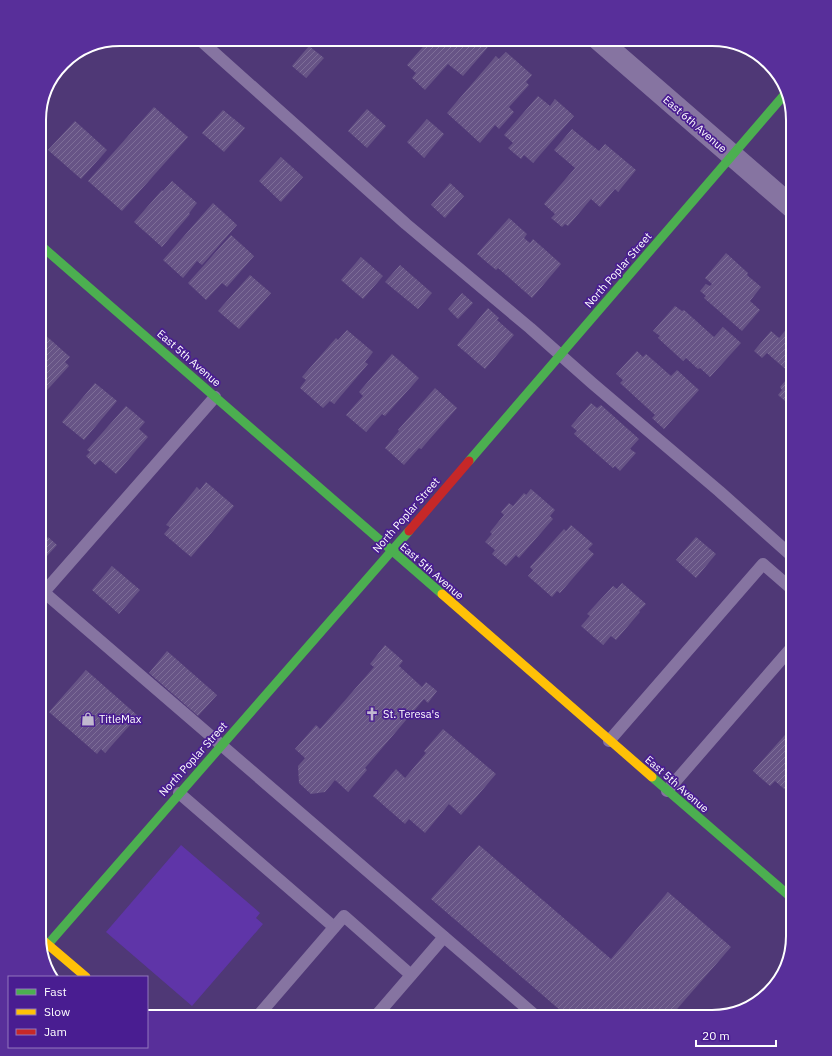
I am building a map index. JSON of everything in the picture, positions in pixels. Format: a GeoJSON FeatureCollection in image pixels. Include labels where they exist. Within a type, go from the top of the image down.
{"type":"FeatureCollection","features":[{"type":"Feature","properties":{"kind":"street","name":"East 6th Avenue"},"geometry":{"type":"LineString","coordinates":[[606,46],[786,202]]}},
{"type":"Feature","properties":{"kind":"street","name":"North Poplar Street"},"geometry":{"type":"LineString","coordinates":[[47,946],[179,792],[222,745],[391,551],[782,97]]}},
{"type":"Feature","properties":{"kind":"street","name":"East 5th Avenue"},"geometry":{"type":"LineString","coordinates":[[46,250],[786,894]]}},
{"type":"Feature","properties":{"kind":"street"},"geometry":{"type":"LineString","coordinates":[[47,948],[85,976]]}},
{"type":"Feature","properties":{"kind":"lane"},"geometry":{"type":"LineString","coordinates":[[207,46],[406,224],[530,328],[786,551]]}},
{"type":"Feature","properties":{"kind":"lane"},"geometry":{"type":"LineString","coordinates":[[46,586],[215,397]]}},
{"type":"Feature","properties":{"kind":"lane"},"geometry":{"type":"LineString","coordinates":[[609,741],[763,564],[786,584]]}},
{"type":"Feature","properties":{"kind":"lane"},"geometry":{"type":"LineString","coordinates":[[46,593],[529,1010]]}},
{"type":"Feature","properties":{"kind":"lane"},"geometry":{"type":"LineString","coordinates":[[667,791],[786,654]]}},
{"type":"Feature","properties":{"kind":"lane"},"geometry":{"type":"LineString","coordinates":[[179,792],[334,927]]}},
{"type":"Feature","properties":{"kind":"lane"},"geometry":{"type":"LineString","coordinates":[[263,1010],[344,916],[411,975]]}},
{"type":"Feature","properties":{"kind":"lane"},"geometry":{"type":"LineString","coordinates":[[380,1010],[444,937]]}},
{"type":"Feature","properties":{"kind":"shaded area"},"geometry":{"type":"Polygon","coordinates":[[[181,845],[260,913],[256,918],[263,924],[192,1006],[106,932],[181,845]]]}},
{"type":"Feature","properties":{"kind":"building"},"geometry":{"type":"Polygon","coordinates":[[[309,46],[324,58],[306,78],[292,66],[309,46]]]}},
{"type":"Feature","properties":{"kind":"building"},"geometry":{"type":"Polygon","coordinates":[[[424,46],[489,46],[463,76],[448,64],[425,90],[412,78],[416,73],[407,65],[424,46]]]}},
{"type":"Feature","properties":{"kind":"building"},"geometry":{"type":"Polygon","coordinates":[[[506,52],[532,75],[526,82],[529,85],[509,107],[514,112],[499,129],[495,125],[480,143],[447,113],[496,56],[499,59],[506,52]]]}},
{"type":"Feature","properties":{"kind":"building"},"geometry":{"type":"Polygon","coordinates":[[[538,96],[550,106],[555,99],[574,116],[533,163],[524,155],[521,159],[508,148],[513,143],[504,135],[538,96]]]}},
{"type":"Feature","properties":{"kind":"building"},"geometry":{"type":"Polygon","coordinates":[[[154,107],[188,137],[122,211],[88,181],[154,107]]]}},
{"type":"Feature","properties":{"kind":"building"},"geometry":{"type":"Polygon","coordinates":[[[367,109],[386,126],[367,148],[348,131],[367,109]]]}},
{"type":"Feature","properties":{"kind":"building"},"geometry":{"type":"Polygon","coordinates":[[[223,110],[245,128],[224,152],[202,133],[223,110]]]}},
{"type":"Feature","properties":{"kind":"building"},"geometry":{"type":"Polygon","coordinates":[[[427,119],[444,134],[424,158],[407,142],[427,119]]]}},
{"type":"Feature","properties":{"kind":"building"},"geometry":{"type":"Polygon","coordinates":[[[75,121],[107,150],[81,179],[48,150],[75,121]]]}},
{"type":"Feature","properties":{"kind":"building"},"geometry":{"type":"Polygon","coordinates":[[[572,129],[599,151],[605,144],[636,170],[618,192],[615,189],[600,207],[591,199],[568,226],[565,224],[562,227],[551,218],[555,214],[544,204],[575,168],[554,150],[572,129]]]}},
{"type":"Feature","properties":{"kind":"building"},"geometry":{"type":"Polygon","coordinates":[[[281,157],[303,177],[281,202],[259,181],[281,157]]]}},
{"type":"Feature","properties":{"kind":"building"},"geometry":{"type":"Polygon","coordinates":[[[172,181],[197,203],[189,213],[190,214],[162,247],[134,222],[162,190],[163,191],[172,181]]]}},
{"type":"Feature","properties":{"kind":"building"},"geometry":{"type":"Polygon","coordinates":[[[450,183],[464,196],[445,218],[431,205],[450,183]]]}},
{"type":"Feature","properties":{"kind":"building"},"geometry":{"type":"Polygon","coordinates":[[[213,203],[237,225],[202,265],[197,261],[183,278],[163,260],[213,203]]]}},
{"type":"Feature","properties":{"kind":"building"},"geometry":{"type":"Polygon","coordinates":[[[509,218],[527,234],[524,238],[530,243],[533,239],[561,264],[532,298],[498,268],[496,270],[477,254],[509,218]]]}},
{"type":"Feature","properties":{"kind":"building"},"geometry":{"type":"Polygon","coordinates":[[[231,235],[254,256],[227,287],[222,283],[206,300],[188,283],[231,235]]]}},
{"type":"Feature","properties":{"kind":"building"},"geometry":{"type":"Polygon","coordinates":[[[726,253],[761,287],[750,301],[760,310],[742,331],[704,298],[706,296],[700,291],[706,284],[710,286],[712,284],[705,278],[726,253]]]}},
{"type":"Feature","properties":{"kind":"building"},"geometry":{"type":"Polygon","coordinates":[[[361,257],[383,276],[363,299],[341,280],[361,257]]]}},
{"type":"Feature","properties":{"kind":"building"},"geometry":{"type":"Polygon","coordinates":[[[400,265],[432,293],[418,309],[385,282],[400,265]]]}},
{"type":"Feature","properties":{"kind":"building"},"geometry":{"type":"Polygon","coordinates":[[[250,275],[271,293],[239,329],[218,311],[250,275]]]}},
{"type":"Feature","properties":{"kind":"building"},"geometry":{"type":"Polygon","coordinates":[[[462,293],[473,303],[458,319],[448,309],[462,293]]]}},
{"type":"Feature","properties":{"kind":"building"},"geometry":{"type":"Polygon","coordinates":[[[675,306],[682,311],[684,310],[714,337],[723,327],[741,343],[710,377],[686,358],[683,361],[658,338],[660,336],[653,331],[675,306]]]}},
{"type":"Feature","properties":{"kind":"building"},"geometry":{"type":"Polygon","coordinates":[[[488,308],[499,318],[497,320],[514,335],[485,369],[457,345],[488,308]]]}},
{"type":"Feature","properties":{"kind":"building"},"geometry":{"type":"Polygon","coordinates":[[[347,330],[373,352],[365,362],[368,364],[334,404],[330,401],[323,408],[300,388],[306,380],[302,377],[336,338],[338,340],[347,330]]]}},
{"type":"Feature","properties":{"kind":"building"},"geometry":{"type":"Polygon","coordinates":[[[786,330],[786,370],[767,353],[762,358],[754,351],[771,331],[779,338],[786,330]]]}},
{"type":"Feature","properties":{"kind":"building"},"geometry":{"type":"Polygon","coordinates":[[[46,336],[70,357],[65,362],[69,366],[46,391],[46,336]]]}},
{"type":"Feature","properties":{"kind":"building"},"geometry":{"type":"Polygon","coordinates":[[[637,351],[643,357],[646,354],[671,376],[677,370],[699,390],[664,429],[652,418],[655,415],[620,383],[623,380],[616,374],[637,351]]]}},
{"type":"Feature","properties":{"kind":"building"},"geometry":{"type":"Polygon","coordinates":[[[392,354],[419,378],[385,416],[382,414],[366,432],[346,415],[363,396],[359,392],[392,354]]]}},
{"type":"Feature","properties":{"kind":"building"},"geometry":{"type":"Polygon","coordinates":[[[786,380],[785,401],[778,395],[782,390],[780,387],[786,380]]]}},
{"type":"Feature","properties":{"kind":"building"},"geometry":{"type":"Polygon","coordinates":[[[95,383],[117,401],[84,440],[62,422],[95,383]]]}},
{"type":"Feature","properties":{"kind":"building"},"geometry":{"type":"Polygon","coordinates":[[[435,388],[457,408],[421,449],[419,448],[404,465],[385,448],[399,431],[398,430],[435,388]]]}},
{"type":"Feature","properties":{"kind":"building"},"geometry":{"type":"Polygon","coordinates":[[[591,403],[597,408],[601,405],[639,439],[630,449],[636,453],[620,471],[615,466],[613,468],[574,434],[577,431],[571,426],[591,403]]]}},
{"type":"Feature","properties":{"kind":"building"},"geometry":{"type":"Polygon","coordinates":[[[126,406],[145,422],[139,429],[148,437],[116,474],[100,460],[95,465],[86,456],[90,452],[87,450],[126,406]]]}},
{"type":"Feature","properties":{"kind":"building"},"geometry":{"type":"Polygon","coordinates":[[[206,482],[234,506],[191,557],[164,534],[170,527],[166,525],[197,487],[200,490],[206,482]]]}},
{"type":"Feature","properties":{"kind":"building"},"geometry":{"type":"Polygon","coordinates":[[[531,489],[555,510],[550,516],[553,519],[519,558],[516,555],[506,566],[492,554],[495,550],[485,542],[492,534],[490,532],[504,515],[501,512],[509,503],[513,506],[524,493],[526,495],[531,489]]]}},
{"type":"Feature","properties":{"kind":"building"},"geometry":{"type":"Polygon","coordinates":[[[571,525],[593,544],[588,549],[594,554],[560,593],[557,591],[552,597],[528,576],[533,570],[530,567],[564,529],[566,531],[571,525]]]}},
{"type":"Feature","properties":{"kind":"building"},"geometry":{"type":"Polygon","coordinates":[[[48,537],[57,545],[47,556],[46,555],[46,539],[48,537]]]}},
{"type":"Feature","properties":{"kind":"building"},"geometry":{"type":"Polygon","coordinates":[[[696,537],[716,554],[696,578],[676,560],[696,537]]]}},
{"type":"Feature","properties":{"kind":"building"},"geometry":{"type":"Polygon","coordinates":[[[112,566],[140,590],[119,614],[92,590],[112,566]]]}},
{"type":"Feature","properties":{"kind":"building"},"geometry":{"type":"Polygon","coordinates":[[[622,583],[646,604],[616,640],[611,636],[603,645],[581,626],[590,616],[587,614],[613,586],[617,589],[622,583]]]}},
{"type":"Feature","properties":{"kind":"building","name":"St. Teresa's"},"geometry":{"type":"Polygon","coordinates":[[[385,645],[403,661],[399,666],[422,687],[426,682],[437,691],[428,703],[424,699],[365,768],[367,770],[348,792],[335,780],[325,792],[311,794],[299,783],[298,766],[305,758],[295,749],[316,725],[320,729],[374,667],[370,664],[385,645]]]}},
{"type":"Feature","properties":{"kind":"building"},"geometry":{"type":"Polygon","coordinates":[[[167,651],[217,695],[198,716],[149,673],[167,651]]]}},
{"type":"Feature","properties":{"kind":"building"},"geometry":{"type":"Polygon","coordinates":[[[86,670],[138,716],[105,753],[101,749],[97,754],[49,712],[86,670]]]}},
{"type":"Feature","properties":{"kind":"building"},"geometry":{"type":"Polygon","coordinates":[[[443,729],[496,774],[461,815],[449,804],[425,833],[409,819],[405,824],[373,796],[396,769],[405,778],[426,753],[424,751],[443,729]]]}},
{"type":"Feature","properties":{"kind":"building"},"geometry":{"type":"Polygon","coordinates":[[[786,734],[786,790],[775,781],[770,786],[753,771],[786,734]]]}},
{"type":"Feature","properties":{"kind":"building"},"geometry":{"type":"Polygon","coordinates":[[[479,845],[611,959],[668,892],[731,947],[676,1010],[560,1010],[431,899],[479,845]]]}},
{"type":"Feature","properties":{"kind":"traffic: fast"},"geometry":{"type":"LineString","coordinates":[[469,461],[782,97]]}},
{"type":"Feature","properties":{"kind":"traffic: fast"},"geometry":{"type":"LineString","coordinates":[[46,250],[442,594]]}},
{"type":"Feature","properties":{"kind":"traffic: fast"},"geometry":{"type":"LineString","coordinates":[[47,945],[409,531]]}},
{"type":"Feature","properties":{"kind":"traffic: fast"},"geometry":{"type":"LineString","coordinates":[[652,777],[786,893]]}},
{"type":"Feature","properties":{"kind":"traffic: slow"},"geometry":{"type":"LineString","coordinates":[[442,594],[652,777]]}},
{"type":"Feature","properties":{"kind":"traffic: slow"},"geometry":{"type":"LineString","coordinates":[[47,944],[85,976]]}},
{"type":"Feature","properties":{"kind":"traffic: jam"},"geometry":{"type":"LineString","coordinates":[[409,531],[469,461]]}},
{"type":"Feature","properties":{"kind":"place","name":"St. Teresa's"},"geometry":{"type":"Point","coordinates":[372,714]}},
{"type":"Feature","properties":{"kind":"place","name":"TitleMax"},"geometry":{"type":"Point","coordinates":[88,719]}}]}
